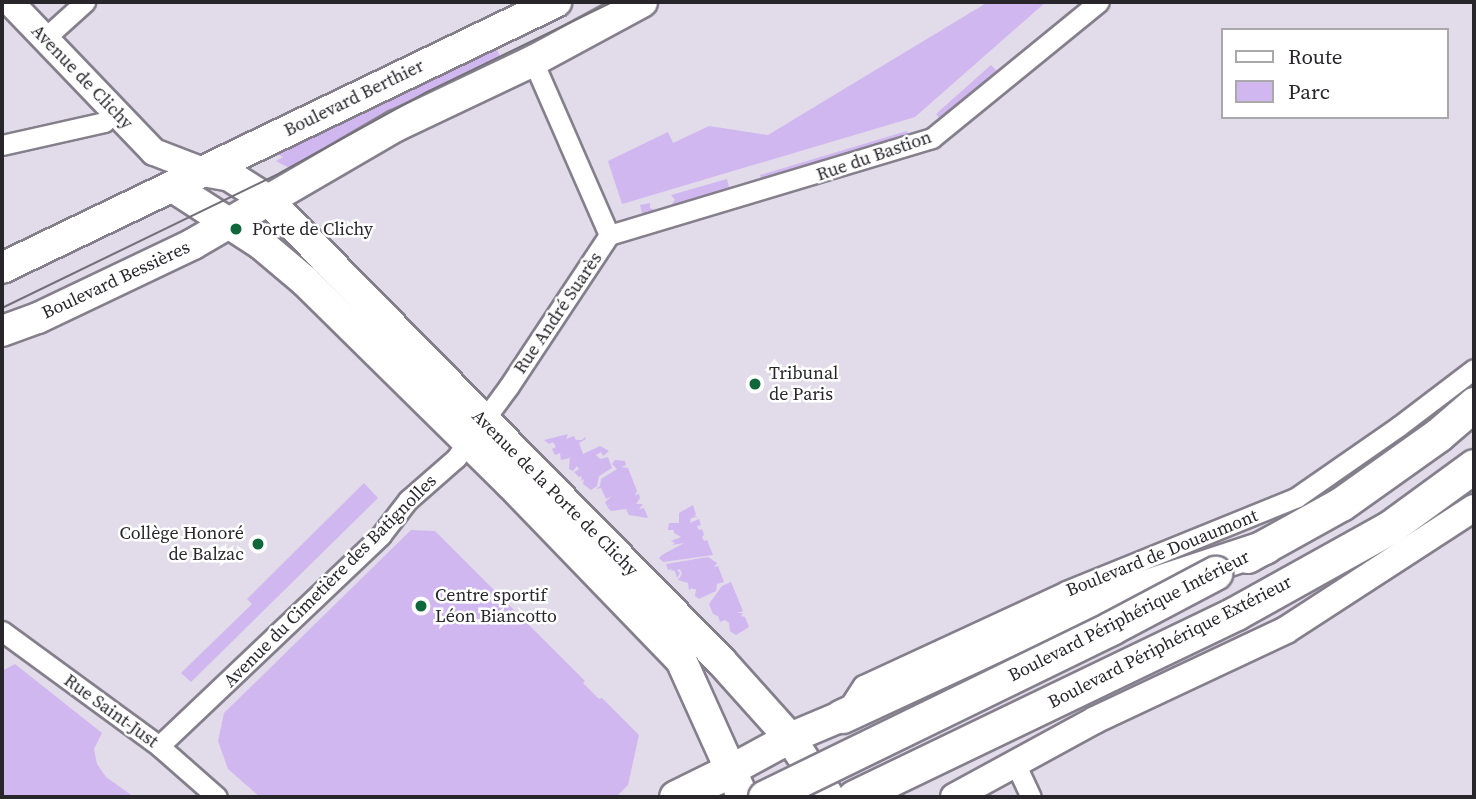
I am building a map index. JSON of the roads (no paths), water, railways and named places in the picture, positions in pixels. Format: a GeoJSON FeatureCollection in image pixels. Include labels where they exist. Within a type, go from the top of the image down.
{"type":"FeatureCollection","features":[{"type":"Feature","properties":{"kind":"highway","name":"Boulevard Périphérique Intérieur"},"geometry":{"type":"LineString","coordinates":[[765,797],[1098,634],[1265,547],[1341,503],[1438,435],[1474,404]]}},
{"type":"Feature","properties":{"kind":"highway","name":"Boulevard Périphérique Extérieur"},"geometry":{"type":"LineString","coordinates":[[854,797],[1236,613],[1389,528],[1474,466]]}},
{"type":"Feature","properties":{"kind":"highway"},"geometry":{"type":"LineString","coordinates":[[842,716],[1062,614],[1265,547]]}},
{"type":"Feature","properties":{"kind":"highway"},"geometry":{"type":"LineString","coordinates":[[676,797],[737,784]]}},
{"type":"Feature","properties":{"kind":"main road","name":"Avenue de Clichy"},"geometry":{"type":"LineString","coordinates":[[10,2],[154,152],[158,164],[173,187]]}},
{"type":"Feature","properties":{"kind":"main road"},"geometry":{"type":"LineString","coordinates":[[229,224],[396,126],[533,61],[642,2]]}},
{"type":"Feature","properties":{"kind":"main road","name":"Boulevard Berthier"},"geometry":{"type":"LineString","coordinates":[[533,61],[542,5]]}},
{"type":"Feature","properties":{"kind":"main road","name":"Boulevard Berthier"},"geometry":{"type":"LineString","coordinates":[[173,187],[542,5]]}},
{"type":"Feature","properties":{"kind":"main road","name":"Avenue de Clichy"},"geometry":{"type":"LineString","coordinates":[[154,152],[203,171]]}},
{"type":"Feature","properties":{"kind":"main road","name":"Avenue de la Porte de Clichy"},"geometry":{"type":"LineString","coordinates":[[203,171],[230,176],[268,200],[681,660],[695,684],[737,784]]}},
{"type":"Feature","properties":{"kind":"main road"},"geometry":{"type":"LineString","coordinates":[[2,268],[173,187]]}},
{"type":"Feature","properties":{"kind":"main road","name":"Avenue de la Porte de Clichy"},"geometry":{"type":"LineString","coordinates":[[173,187],[261,244],[474,430],[721,661],[790,738],[829,797]]}},
{"type":"Feature","properties":{"kind":"main road","name":"Boulevard Bessières"},"geometry":{"type":"LineString","coordinates":[[2,331],[38,318],[169,256],[229,224]]}},
{"type":"Feature","properties":{"kind":"main road"},"geometry":{"type":"LineString","coordinates":[[954,797],[1095,720],[1286,630],[1474,508]]}},
{"type":"Feature","properties":{"kind":"main road"},"geometry":{"type":"LineString","coordinates":[[737,784],[790,738],[842,716]]}},
{"type":"Feature","properties":{"kind":"street"},"geometry":{"type":"LineString","coordinates":[[46,38],[85,2]]}},
{"type":"Feature","properties":{"kind":"street","name":"Rue du Bastion"},"geometry":{"type":"LineString","coordinates":[[609,235],[932,138],[1099,2]]}},
{"type":"Feature","properties":{"kind":"street","name":"Rue André Suarès"},"geometry":{"type":"LineString","coordinates":[[474,430],[509,386],[609,235],[533,61]]}},
{"type":"Feature","properties":{"kind":"street"},"geometry":{"type":"LineString","coordinates":[[2,145],[104,122],[114,110]]}},
{"type":"Feature","properties":{"kind":"street","name":"Boulevard de Douaumont"},"geometry":{"type":"LineString","coordinates":[[842,716],[863,685],[1066,591],[1297,496],[1399,426],[1474,369]]}},
{"type":"Feature","properties":{"kind":"street","name":"Avenue du Cimetière des Batignolles"},"geometry":{"type":"LineString","coordinates":[[159,746],[381,535],[408,500],[456,458],[474,430]]}},
{"type":"Feature","properties":{"kind":"street","name":"Rue Saint-Just"},"geometry":{"type":"LineString","coordinates":[[2,631],[159,746],[217,797]]}},
{"type":"Feature","properties":{"kind":"street"},"geometry":{"type":"LineString","coordinates":[[1016,765],[1031,797]]}},
{"type":"Feature","properties":{"kind":"tram line"},"geometry":{"type":"LineString","coordinates":[[2,308],[280,173],[427,92],[612,2]]}},
{"type":"Feature","properties":{"kind":"place","name":"Porte de Clichy"},"geometry":{"type":"Point","coordinates":[236,229]}},
{"type":"Feature","properties":{"kind":"place","name":"Tribunal de Paris"},"geometry":{"type":"Point","coordinates":[755,384]}},
{"type":"Feature","properties":{"kind":"place","name":"Collège Honoré de Balzac"},"geometry":{"type":"Point","coordinates":[258,544]}},
{"type":"Feature","properties":{"kind":"place","name":"Centre sportif Léon Biancotto"},"geometry":{"type":"Point","coordinates":[421,606]}}]}
